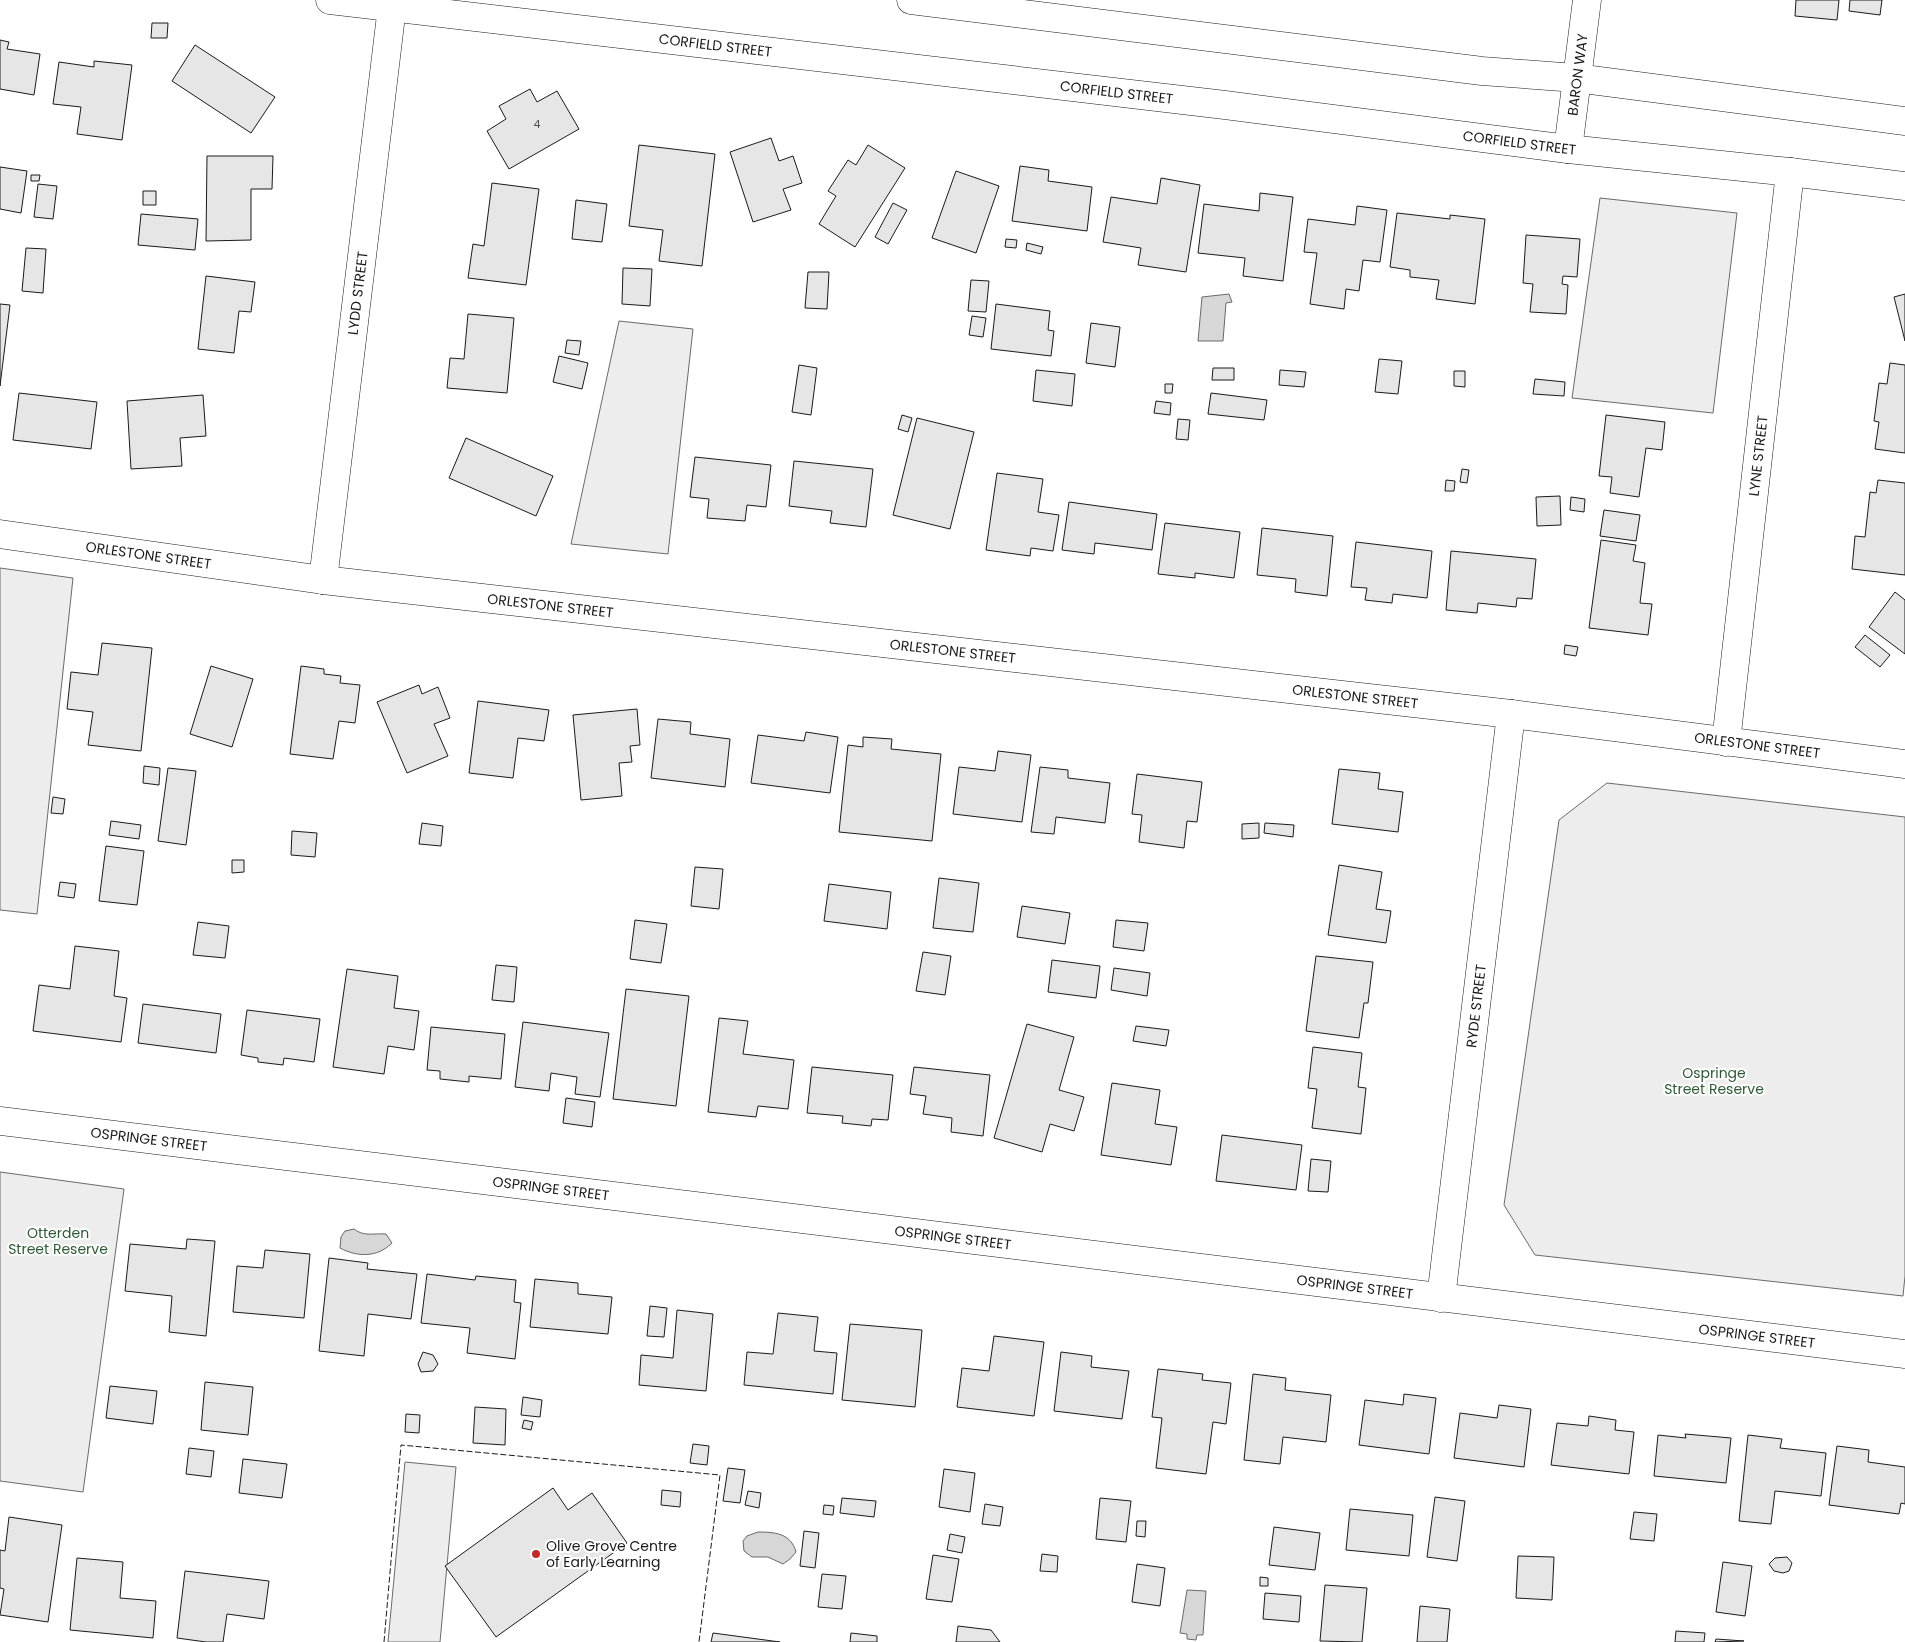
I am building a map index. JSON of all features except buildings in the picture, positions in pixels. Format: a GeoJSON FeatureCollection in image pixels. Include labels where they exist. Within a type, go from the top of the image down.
{"type":"FeatureCollection","features":[{"type":"Feature","properties":{"kind":"street","name":"CORFIELD STREET"},"geometry":{"type":"LineString","coordinates":[[330,0],[1225,105],[1568,149],[1905,186]]}},
{"type":"Feature","properties":{"kind":"street"},"geometry":{"type":"LineString","coordinates":[[911,0],[1482,71],[1576,78],[1905,121]]}},
{"type":"Feature","properties":{"kind":"street","name":"BARON WAY"},"geometry":{"type":"LineString","coordinates":[[1568,149],[1587,0]]}},
{"type":"Feature","properties":{"kind":"street","name":"LYDD STREET"},"geometry":{"type":"LineString","coordinates":[[322,580],[392,7]]}},
{"type":"Feature","properties":{"kind":"street","name":"LYNE STREET"},"geometry":{"type":"LineString","coordinates":[[1726,742],[1790,172]]}},
{"type":"Feature","properties":{"kind":"street","name":"ORLESTONE STREET"},"geometry":{"type":"LineString","coordinates":[[0,534],[322,580],[1511,714],[1905,764]]}},
{"type":"Feature","properties":{"kind":"street","name":"RYDE STREET"},"geometry":{"type":"LineString","coordinates":[[1441,1298],[1511,714]]}},
{"type":"Feature","properties":{"kind":"street","name":"OSPRINGE STREET"},"geometry":{"type":"LineString","coordinates":[[0,1121],[1905,1354]]}},
{"type":"Feature","properties":{"kind":"shaded area"},"geometry":{"type":"Polygon","coordinates":[[[1600,198],[1737,213],[1713,413],[1572,398],[1600,198]]]}},
{"type":"Feature","properties":{"kind":"shaded area"},"geometry":{"type":"Polygon","coordinates":[[[1229,294],[1232,302],[1226,303],[1223,341],[1198,341],[1202,297],[1229,294]]]}},
{"type":"Feature","properties":{"kind":"shaded area"},"geometry":{"type":"Polygon","coordinates":[[[619,321],[693,329],[668,554],[571,544],[619,321]]]}},
{"type":"Feature","properties":{"kind":"shaded area"},"geometry":{"type":"Polygon","coordinates":[[[0,568],[73,578],[37,914],[0,910],[0,568]]]}},
{"type":"Feature","properties":{"kind":"shaded area","name":"Ospringe Street Reserve"},"geometry":{"type":"Polygon","coordinates":[[[1607,783],[1905,817],[1905,1276],[1903,1296],[1535,1255],[1504,1205],[1559,820],[1607,783]]]}},
{"type":"Feature","properties":{"kind":"shaded area","name":"Otterden Street Reserve"},"geometry":{"type":"Polygon","coordinates":[[[0,1172],[124,1189],[83,1492],[0,1481],[0,1172]]]}},
{"type":"Feature","properties":{"kind":"shaded area"},"geometry":{"type":"Polygon","coordinates":[[[354,1229],[365,1234],[386,1234],[392,1243],[373,1254],[353,1253],[340,1248],[341,1237],[345,1231],[354,1229]]]}},
{"type":"Feature","properties":{"kind":"shaded area"},"geometry":{"type":"Polygon","coordinates":[[[405,1462],[456,1467],[440,1642],[388,1642],[405,1462]]]}},
{"type":"Feature","properties":{"kind":"shaded area"},"geometry":{"type":"Polygon","coordinates":[[[758,1532],[776,1533],[786,1537],[794,1546],[796,1552],[783,1564],[768,1557],[752,1557],[744,1551],[743,1541],[747,1536],[758,1532]]]}},
{"type":"Feature","properties":{"kind":"shaded area"},"geometry":{"type":"Polygon","coordinates":[[[1187,1590],[1206,1591],[1203,1635],[1197,1635],[1196,1640],[1187,1639],[1187,1634],[1180,1633],[1187,1590]]]}},
{"type":"Feature","properties":{"kind":"fence"},"geometry":{"type":"LineString","coordinates":[[384,1642],[401,1445],[720,1475],[699,1642]]}},
{"type":"Feature","properties":{"kind":"place","name":"Olive Grove Centre of Early Learning"},"geometry":{"type":"Point","coordinates":[536,1554]}}]}
